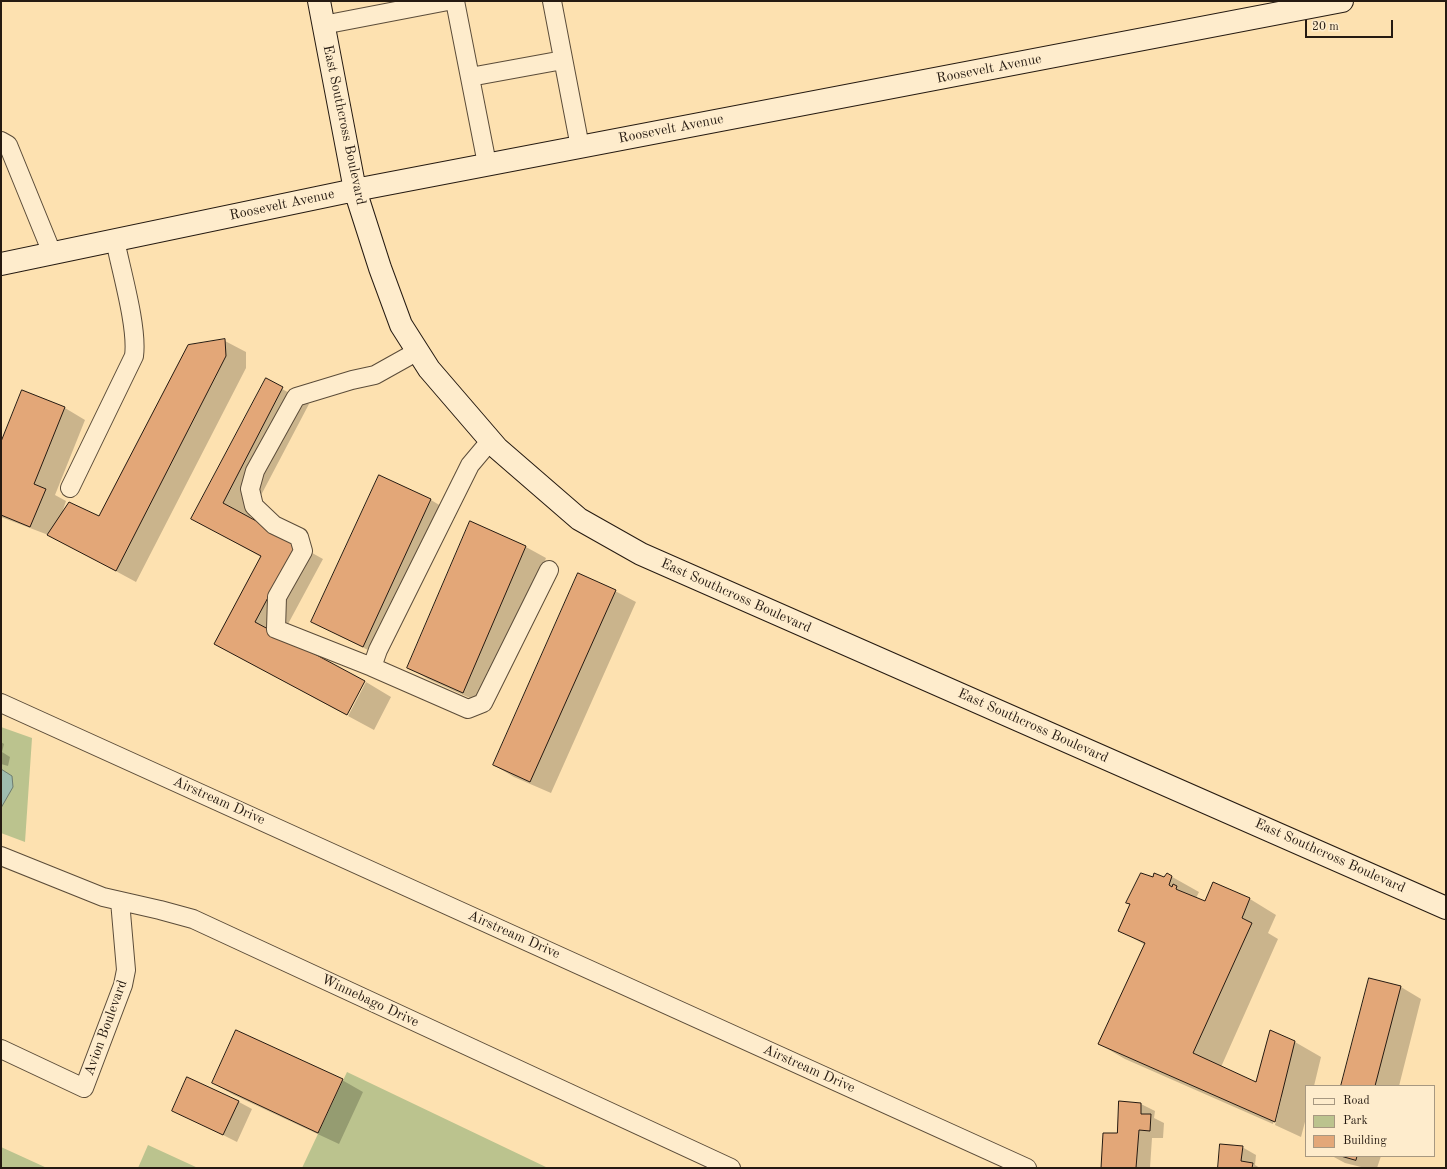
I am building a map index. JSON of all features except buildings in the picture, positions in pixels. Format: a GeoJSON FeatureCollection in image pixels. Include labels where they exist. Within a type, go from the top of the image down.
{"type":"FeatureCollection","features":[{"type":"Feature","properties":{"kind":"main road","name":"East Southcross Boulevard"},"geometry":{"type":"LineString","coordinates":[[319,1],[355,190],[380,268],[401,326],[429,369],[491,440],[580,519],[641,554],[1446,908]]}},
{"type":"Feature","properties":{"kind":"main road","name":"Roosevelt Avenue"},"geometry":{"type":"LineString","coordinates":[[1,264],[487,164],[1342,1]]}},
{"type":"Feature","properties":{"kind":"lane"},"geometry":{"type":"LineString","coordinates":[[323,25],[448,1]]}},
{"type":"Feature","properties":{"kind":"lane"},"geometry":{"type":"LineString","coordinates":[[456,1],[487,164]]}},
{"type":"Feature","properties":{"kind":"lane"},"geometry":{"type":"LineString","coordinates":[[552,1],[580,147]]}},
{"type":"Feature","properties":{"kind":"lane"},"geometry":{"type":"LineString","coordinates":[[470,77],[564,60]]}},
{"type":"Feature","properties":{"kind":"lane"},"geometry":{"type":"LineString","coordinates":[[1,140],[8,145],[52,253]]}},
{"type":"Feature","properties":{"kind":"lane"},"geometry":{"type":"LineString","coordinates":[[70,488],[134,356],[135,347],[132,322],[115,240]]}},
{"type":"Feature","properties":{"kind":"lane"},"geometry":{"type":"LineString","coordinates":[[418,351],[375,375],[352,380],[296,397],[255,471],[250,489],[254,506],[274,525],[299,537],[303,551],[277,597],[276,629],[372,667],[468,709],[483,703],[549,570]]}},
{"type":"Feature","properties":{"kind":"lane"},"geometry":{"type":"LineString","coordinates":[[372,667],[378,650],[470,465],[491,440]]}},
{"type":"Feature","properties":{"kind":"lane","name":"Airstream Drive"},"geometry":{"type":"LineString","coordinates":[[1,703],[1027,1168]]}},
{"type":"Feature","properties":{"kind":"lane","name":"Winnebago Drive"},"geometry":{"type":"LineString","coordinates":[[1,856],[103,897],[193,919],[731,1168]]}},
{"type":"Feature","properties":{"kind":"lane","name":"Avion Boulevard"},"geometry":{"type":"LineString","coordinates":[[1,1049],[84,1088],[123,985],[126,970],[120,901]]}},
{"type":"Feature","properties":{"kind":"green space"},"geometry":{"type":"Polygon","coordinates":[[[1,727],[32,738],[25,842],[1,833],[1,727]]]}},
{"type":"Feature","properties":{"kind":"green space"},"geometry":{"type":"Polygon","coordinates":[[[347,1072],[548,1168],[302,1168],[347,1072]]]}},
{"type":"Feature","properties":{"kind":"green space"},"geometry":{"type":"Polygon","coordinates":[[[148,1145],[198,1168],[138,1168],[148,1145]]]}},
{"type":"Feature","properties":{"kind":"green space"},"geometry":{"type":"Polygon","coordinates":[[[1,1147],[47,1168],[1,1168],[1,1147]]]}},
{"type":"Feature","properties":{"kind":"shaded area"},"geometry":{"type":"Polygon","coordinates":[[[1,769],[12,776],[13,787],[1,808],[1,769]]]}}]}
